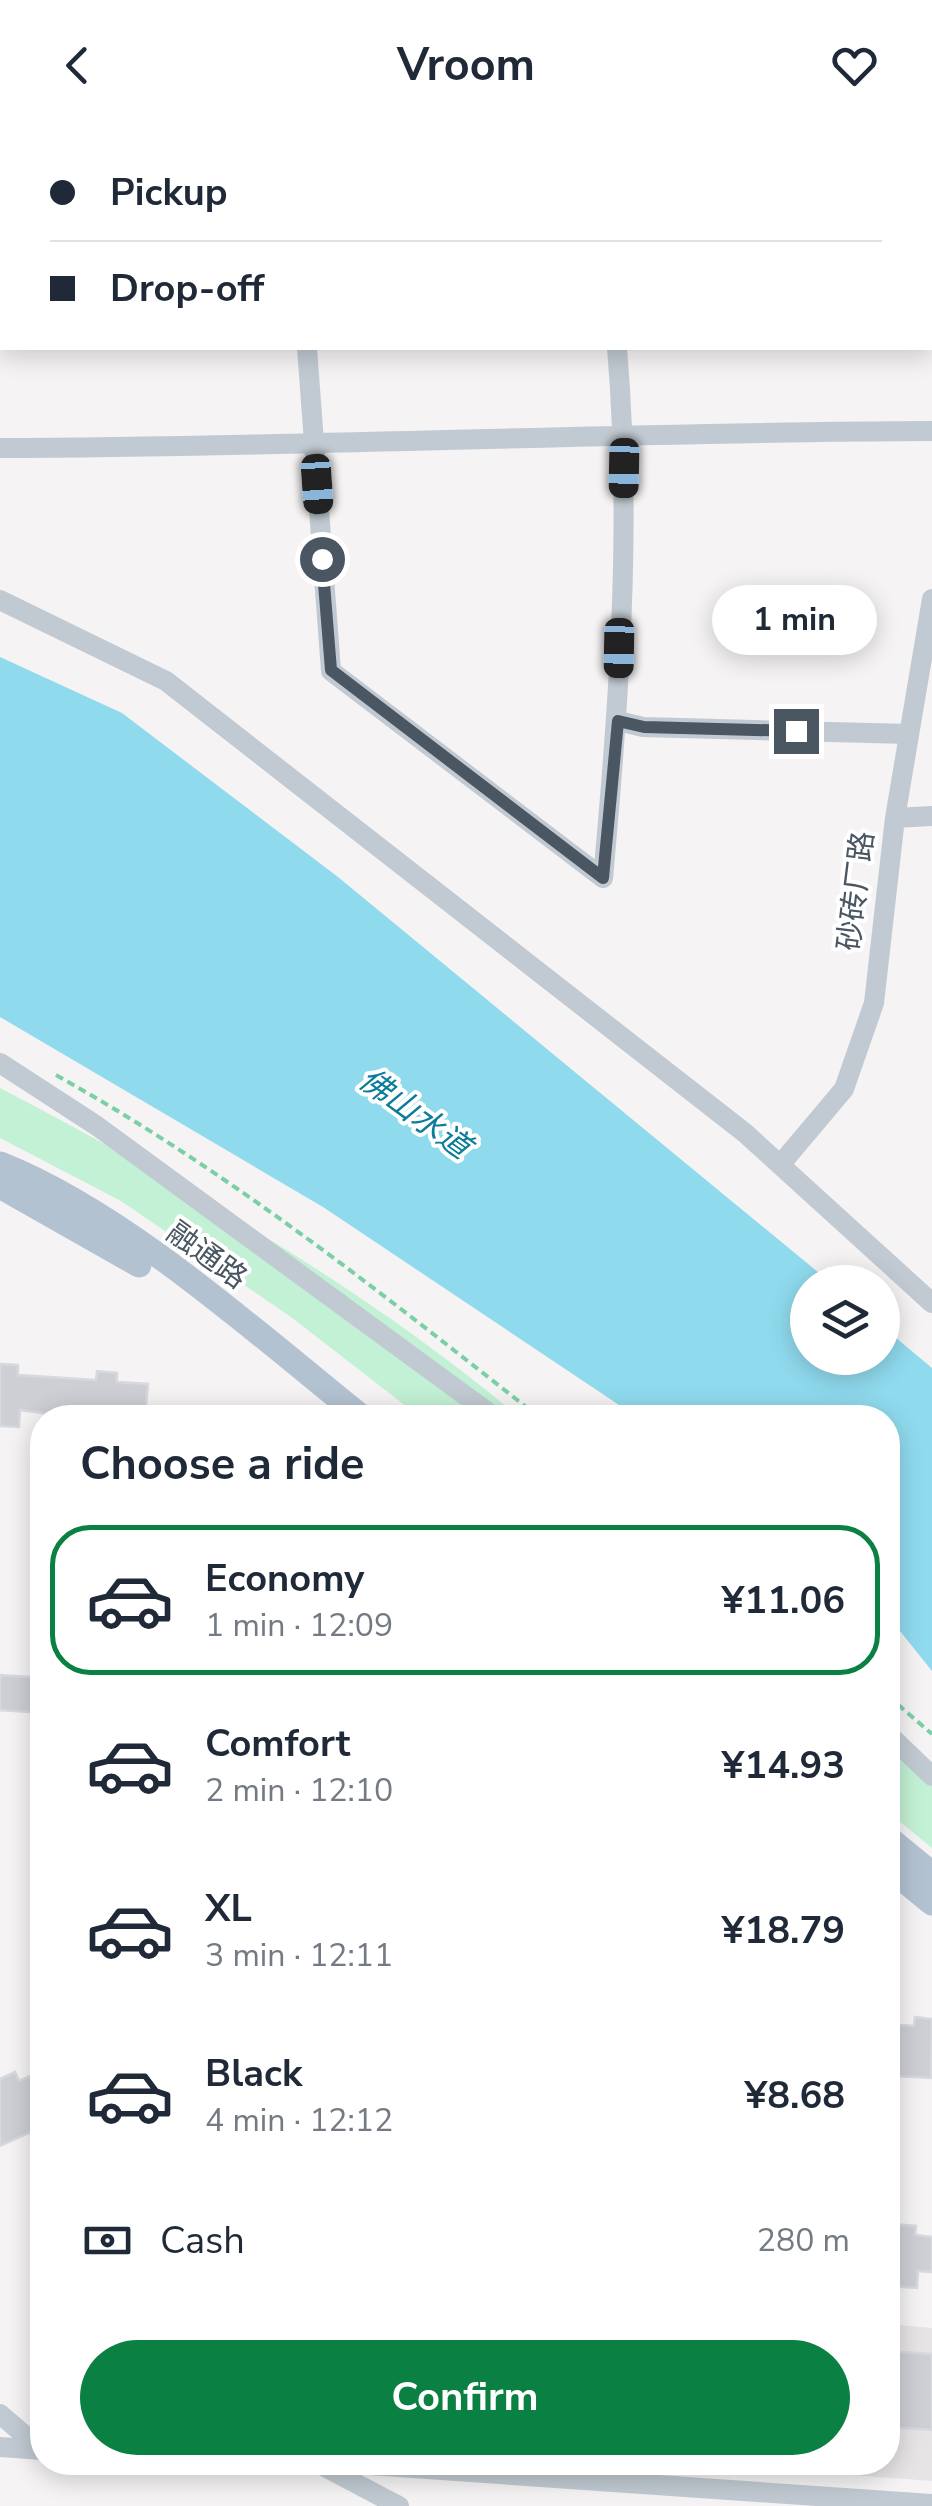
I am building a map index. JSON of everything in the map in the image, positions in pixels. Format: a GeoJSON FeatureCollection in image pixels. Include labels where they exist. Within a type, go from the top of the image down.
{"type":"FeatureCollection","features":[{"type":"Feature","properties":{"kind":"main road","name":"融通路"},"geometry":{"type":"LineString","coordinates":[[0,1164],[92,1213],[199,1286],[347,1405]]}},
{"type":"Feature","properties":{"kind":"main road","name":"融通路"},"geometry":{"type":"LineString","coordinates":[[0,1186],[134,1262],[319,1405]]}},
{"type":"Feature","properties":{"kind":"main road"},"geometry":{"type":"LineString","coordinates":[[900,1848],[932,1874]]}},
{"type":"Feature","properties":{"kind":"main road"},"geometry":{"type":"LineString","coordinates":[[900,1877],[932,1903]]}},
{"type":"Feature","properties":{"kind":"street"},"geometry":{"type":"LineString","coordinates":[[307,350],[331,670],[603,878],[618,721],[624,432],[617,350]]}},
{"type":"Feature","properties":{"kind":"street"},"geometry":{"type":"LineString","coordinates":[[0,448],[314,447],[624,432],[932,431]]}},
{"type":"Feature","properties":{"kind":"street","name":"砂砖厂路"},"geometry":{"type":"LineString","coordinates":[[780,1165],[844,1089],[874,1004],[895,818],[932,599]]}},
{"type":"Feature","properties":{"kind":"street"},"geometry":{"type":"LineString","coordinates":[[0,600],[166,681],[745,1133],[932,1303]]}},
{"type":"Feature","properties":{"kind":"street"},"geometry":{"type":"LineString","coordinates":[[618,721],[644,727],[909,734]]}},
{"type":"Feature","properties":{"kind":"street"},"geometry":{"type":"LineString","coordinates":[[895,818],[932,816]]}},
{"type":"Feature","properties":{"kind":"street"},"geometry":{"type":"LineString","coordinates":[[0,1064],[97,1126],[478,1405]]}},
{"type":"Feature","properties":{"kind":"street"},"geometry":{"type":"LineString","coordinates":[[900,1745],[932,1776]]}},
{"type":"Feature","properties":{"kind":"street"},"geometry":{"type":"LineString","coordinates":[[0,2414],[30,2440]]}},
{"type":"Feature","properties":{"kind":"street"},"geometry":{"type":"LineString","coordinates":[[0,2447],[30,2449]]}},
{"type":"Feature","properties":{"kind":"street"},"geometry":{"type":"LineString","coordinates":[[341,2475],[399,2506]]}},
{"type":"Feature","properties":{"kind":"street"},"geometry":{"type":"LineString","coordinates":[[514,2475],[932,2504]]}},
{"type":"Feature","properties":{"kind":"path"},"geometry":{"type":"LineString","coordinates":[[48,1070],[162,1134],[209,1167],[350,1268],[524,1405]]}},
{"type":"Feature","properties":{"kind":"path"},"geometry":{"type":"LineString","coordinates":[[900,1706],[932,1734]]}},
{"type":"Feature","properties":{"kind":"shaded area"},"geometry":{"type":"Polygon","coordinates":[[[900,2325],[932,2328],[932,2481],[851,2475],[900,2475],[900,2325]]]}},
{"type":"Feature","properties":{"kind":"green space"},"geometry":{"type":"Polygon","coordinates":[[[0,1088],[269,1239],[398,1324],[504,1405],[405,1405],[291,1317],[121,1201],[0,1138],[0,1088]]]}},
{"type":"Feature","properties":{"kind":"green space"},"geometry":{"type":"Polygon","coordinates":[[[900,1737],[932,1765],[932,1848],[900,1822],[900,1737]]]}},
{"type":"Feature","properties":{"kind":"water","name":"佛山水道"},"geometry":{"type":"Polygon","coordinates":[[[0,657],[122,713],[338,877],[809,1265],[790,1265],[790,1375],[900,1375],[900,1341],[932,1368],[932,1671],[900,1631],[900,1405],[619,1405],[323,1207],[0,1017],[0,657]]]}},
{"type":"Feature","properties":{"kind":"building"},"geometry":{"type":"Polygon","coordinates":[[[0,1364],[18,1365],[18,1375],[96,1380],[97,1371],[117,1373],[117,1382],[148,1384],[146,1405],[30,1405],[30,1411],[20,1410],[19,1427],[0,1426],[0,1364]]]}},
{"type":"Feature","properties":{"kind":"building"},"geometry":{"type":"Polygon","coordinates":[[[0,1675],[30,1677],[30,1712],[0,1710],[0,1675]]]}},
{"type":"Feature","properties":{"kind":"building"},"geometry":{"type":"Polygon","coordinates":[[[915,2017],[932,2019],[931,2078],[900,2076],[900,2025],[914,2026],[915,2017]]]}},
{"type":"Feature","properties":{"kind":"building"},"geometry":{"type":"Polygon","coordinates":[[[15,2072],[19,2081],[30,2076],[30,2132],[0,2146],[0,2079],[15,2072]]]}},
{"type":"Feature","properties":{"kind":"building"},"geometry":{"type":"Polygon","coordinates":[[[900,2225],[916,2226],[915,2235],[932,2237],[932,2272],[918,2271],[917,2288],[900,2287],[900,2225]]]}},
{"type":"Feature","properties":{"kind":"building"},"geometry":{"type":"Polygon","coordinates":[[[900,2352],[932,2354],[932,2430],[900,2428],[900,2352]]]}},
{"type":"Feature","properties":{"kind":"route"},"geometry":{"type":"LineString","coordinates":[[322,559],[331,670],[603,878],[618,721],[644,727],[796,731]]}}]}
